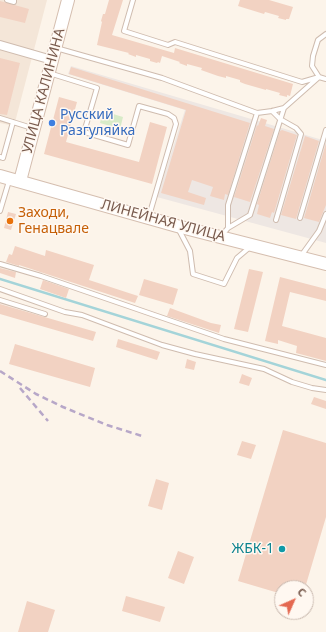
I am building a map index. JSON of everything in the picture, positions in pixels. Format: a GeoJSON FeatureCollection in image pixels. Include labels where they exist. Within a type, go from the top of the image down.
{"type":"FeatureCollection","features":[{"type":"Feature","properties":{"kind":"main road","name":"УЛИЦА КАЛИНИНА"},"geometry":{"type":"LineString","coordinates":[[10,178],[34,128],[68,0]]}},
{"type":"Feature","properties":{"kind":"main road","name":"ЛИНЕЙНАЯ УЛИЦА"},"geometry":{"type":"LineString","coordinates":[[10,178],[220,238],[300,256],[326,264]]}},
{"type":"Feature","properties":{"kind":"street"},"geometry":{"type":"LineString","coordinates":[[0,45],[54,54]]}},
{"type":"Feature","properties":{"kind":"lane"},"geometry":{"type":"LineString","coordinates":[[7,0],[14,2],[14,0]]}},
{"type":"Feature","properties":{"kind":"lane"},"geometry":{"type":"LineString","coordinates":[[134,0],[124,31],[168,45],[174,42],[302,82],[319,77],[326,79]]}},
{"type":"Feature","properties":{"kind":"lane"},"geometry":{"type":"LineString","coordinates":[[319,77],[312,66],[313,56],[318,40],[326,34]]}},
{"type":"Feature","properties":{"kind":"lane"},"geometry":{"type":"LineString","coordinates":[[54,54],[162,78],[257,112],[272,111],[284,108],[319,77]]}},
{"type":"Feature","properties":{"kind":"lane"},"geometry":{"type":"LineString","coordinates":[[49,73],[97,88],[84,132],[128,145],[140,106],[168,114],[174,118],[176,124],[148,218]]}},
{"type":"Feature","properties":{"kind":"lane"},"geometry":{"type":"LineString","coordinates":[[220,238],[228,228],[250,215],[284,108]]}},
{"type":"Feature","properties":{"kind":"lane"},"geometry":{"type":"LineString","coordinates":[[272,111],[280,119],[296,128],[301,134],[276,220]]}},
{"type":"Feature","properties":{"kind":"lane"},"geometry":{"type":"LineString","coordinates":[[228,228],[228,205],[257,112]]}},
{"type":"Feature","properties":{"kind":"lane"},"geometry":{"type":"LineString","coordinates":[[0,118],[34,128]]}},
{"type":"Feature","properties":{"kind":"lane"},"geometry":{"type":"LineString","coordinates":[[0,157],[3,158],[14,122]]}},
{"type":"Feature","properties":{"kind":"lane"},"geometry":{"type":"LineString","coordinates":[[300,218],[326,130]]}},
{"type":"Feature","properties":{"kind":"lane"},"geometry":{"type":"LineString","coordinates":[[0,211],[10,178]]}},
{"type":"Feature","properties":{"kind":"lane"},"geometry":{"type":"LineString","coordinates":[[300,256],[319,231],[326,214]]}},
{"type":"Feature","properties":{"kind":"lane"},"geometry":{"type":"LineString","coordinates":[[177,226],[190,251],[193,274],[224,284],[237,258],[251,246]]}},
{"type":"Feature","properties":{"kind":"lane"},"geometry":{"type":"LineString","coordinates":[[0,264],[41,276],[224,339],[326,365]]}},
{"type":"Feature","properties":{"kind":"lane"},"geometry":{"type":"LineString","coordinates":[[0,289],[64,312],[82,315],[162,345],[195,354],[264,369],[292,382],[312,388],[326,390]]}},
{"type":"Feature","properties":{"kind":"lane"},"geometry":{"type":"LineString","coordinates":[[0,300],[45,314]]}},
{"type":"Feature","properties":{"kind":"shaded area"},"geometry":{"type":"Polygon","coordinates":[[[0,0],[47,0],[14,126],[0,123],[0,0]]]}},
{"type":"Feature","properties":{"kind":"shaded area"},"geometry":{"type":"Polygon","coordinates":[[[71,66],[326,141],[326,243],[157,197],[185,110],[68,74],[71,66]]]}},
{"type":"Feature","properties":{"kind":"green space"},"geometry":{"type":"Polygon","coordinates":[[[103,111],[123,117],[120,129],[100,123],[103,111]]]}},
{"type":"Feature","properties":{"kind":"building"},"geometry":{"type":"Polygon","coordinates":[[[109,0],[123,0],[112,35],[174,53],[175,48],[293,84],[290,96],[287,95],[287,97],[279,95],[280,93],[245,84],[240,82],[240,80],[226,76],[226,78],[218,76],[201,70],[202,68],[187,64],[187,66],[162,56],[160,63],[157,63],[150,61],[150,59],[136,55],[136,57],[128,54],[129,53],[97,45],[101,21],[103,14],[105,14],[109,0]]]}},
{"type":"Feature","properties":{"kind":"building"},"geometry":{"type":"Polygon","coordinates":[[[240,0],[269,0],[293,7],[289,19],[286,20],[278,18],[279,16],[265,12],[264,14],[238,6],[240,0]]]}},
{"type":"Feature","properties":{"kind":"building"},"geometry":{"type":"Polygon","coordinates":[[[0,1],[29,9],[25,23],[0,17],[0,1]]]}},
{"type":"Feature","properties":{"kind":"building"},"geometry":{"type":"Polygon","coordinates":[[[0,58],[20,63],[7,115],[0,114],[0,58]]]}},
{"type":"Feature","properties":{"kind":"building"},"geometry":{"type":"Polygon","coordinates":[[[71,67],[250,123],[228,195],[225,194],[224,200],[210,196],[213,187],[192,180],[188,192],[206,198],[204,205],[161,193],[186,110],[69,74],[71,67]]]}},
{"type":"Feature","properties":{"kind":"building"},"geometry":{"type":"Polygon","coordinates":[[[59,97],[77,102],[66,142],[139,162],[150,122],[167,127],[152,184],[44,154],[59,97]]]}},
{"type":"Feature","properties":{"kind":"building"},"geometry":{"type":"Polygon","coordinates":[[[261,118],[267,120],[265,126],[274,129],[250,202],[234,197],[257,125],[258,126],[261,118]]]}},
{"type":"Feature","properties":{"kind":"building"},"geometry":{"type":"Polygon","coordinates":[[[282,130],[297,135],[274,213],[272,212],[270,218],[257,214],[259,205],[257,204],[280,131],[282,130]]]}},
{"type":"Feature","properties":{"kind":"building"},"geometry":{"type":"Polygon","coordinates":[[[305,136],[319,141],[296,219],[281,215],[305,136]]]}},
{"type":"Feature","properties":{"kind":"building"},"geometry":{"type":"Polygon","coordinates":[[[326,143],[326,205],[319,222],[304,218],[326,143]]]}},
{"type":"Feature","properties":{"kind":"building","name":"Заходи, Генацвале"},"geometry":{"type":"Polygon","coordinates":[[[8,212],[16,214],[11,230],[4,228],[8,212]]]}},
{"type":"Feature","properties":{"kind":"building"},"geometry":{"type":"Polygon","coordinates":[[[15,246],[45,256],[46,250],[94,265],[89,280],[138,296],[135,303],[6,262],[9,254],[12,255],[15,246]]]}},
{"type":"Feature","properties":{"kind":"building"},"geometry":{"type":"Polygon","coordinates":[[[0,268],[16,272],[15,278],[0,273],[0,268]]]}},
{"type":"Feature","properties":{"kind":"building"},"geometry":{"type":"Polygon","coordinates":[[[249,269],[263,272],[248,332],[234,329],[249,269]]]}},
{"type":"Feature","properties":{"kind":"building"},"geometry":{"type":"Polygon","coordinates":[[[280,277],[326,289],[326,301],[290,292],[282,326],[326,338],[326,361],[296,353],[297,346],[278,340],[278,344],[265,341],[280,277]]]}},
{"type":"Feature","properties":{"kind":"building"},"geometry":{"type":"Polygon","coordinates":[[[144,279],[178,289],[173,305],[139,295],[144,279]]]}},
{"type":"Feature","properties":{"kind":"building"},"geometry":{"type":"Polygon","coordinates":[[[43,280],[69,289],[66,298],[40,289],[43,280]]]}},
{"type":"Feature","properties":{"kind":"building"},"geometry":{"type":"Polygon","coordinates":[[[0,304],[96,332],[93,341],[0,314],[0,304]]]}},
{"type":"Feature","properties":{"kind":"building"},"geometry":{"type":"Polygon","coordinates":[[[170,308],[211,323],[221,325],[219,333],[167,316],[170,308]]]}},
{"type":"Feature","properties":{"kind":"building"},"geometry":{"type":"Polygon","coordinates":[[[118,339],[160,352],[157,360],[116,347],[118,339]]]}},
{"type":"Feature","properties":{"kind":"building"},"geometry":{"type":"Polygon","coordinates":[[[15,344],[95,368],[90,387],[9,364],[15,344]]]}},
{"type":"Feature","properties":{"kind":"building"},"geometry":{"type":"Polygon","coordinates":[[[187,359],[196,362],[194,370],[185,368],[187,359]]]}},
{"type":"Feature","properties":{"kind":"building"},"geometry":{"type":"Polygon","coordinates":[[[242,374],[252,378],[249,386],[239,383],[242,374]]]}},
{"type":"Feature","properties":{"kind":"building"},"geometry":{"type":"Polygon","coordinates":[[[314,397],[326,401],[326,409],[311,404],[314,397]]]}},
{"type":"Feature","properties":{"kind":"building","name":"ЖБК-1"},"geometry":{"type":"Polygon","coordinates":[[[283,430],[326,443],[326,517],[307,580],[274,580],[274,592],[238,581],[283,430]]]}},
{"type":"Feature","properties":{"kind":"building"},"geometry":{"type":"Polygon","coordinates":[[[242,441],[256,445],[251,459],[237,455],[242,441]]]}},
{"type":"Feature","properties":{"kind":"building"},"geometry":{"type":"Polygon","coordinates":[[[156,479],[169,483],[162,510],[148,506],[156,479]]]}},
{"type":"Feature","properties":{"kind":"building"},"geometry":{"type":"Polygon","coordinates":[[[178,551],[194,557],[184,584],[168,578],[178,551]]]}},
{"type":"Feature","properties":{"kind":"building"},"geometry":{"type":"Polygon","coordinates":[[[126,596],[165,607],[160,622],[122,611],[126,596]]]}},
{"type":"Feature","properties":{"kind":"building"},"geometry":{"type":"Polygon","coordinates":[[[27,601],[55,610],[48,632],[18,632],[27,601]]]}},
{"type":"Feature","properties":{"kind":"waterway"},"geometry":{"type":"LineString","coordinates":[[0,279],[326,380]]}},
{"type":"Feature","properties":{"kind":"railway"},"geometry":{"type":"LineString","coordinates":[[0,371],[36,394],[63,407],[107,425],[142,436]]}},
{"type":"Feature","properties":{"kind":"railway"},"geometry":{"type":"LineString","coordinates":[[20,388],[48,421]]}},
{"type":"Feature","properties":{"kind":"place","name":"Русский Разгуляйка"},"geometry":{"type":"Point","coordinates":[52,123]}},
{"type":"Feature","properties":{"kind":"place","name":"Заходи, Генацвале"},"geometry":{"type":"Point","coordinates":[10,221]}},
{"type":"Feature","properties":{"kind":"place","name":"ЖБК-1"},"geometry":{"type":"Point","coordinates":[282,549]}}]}
